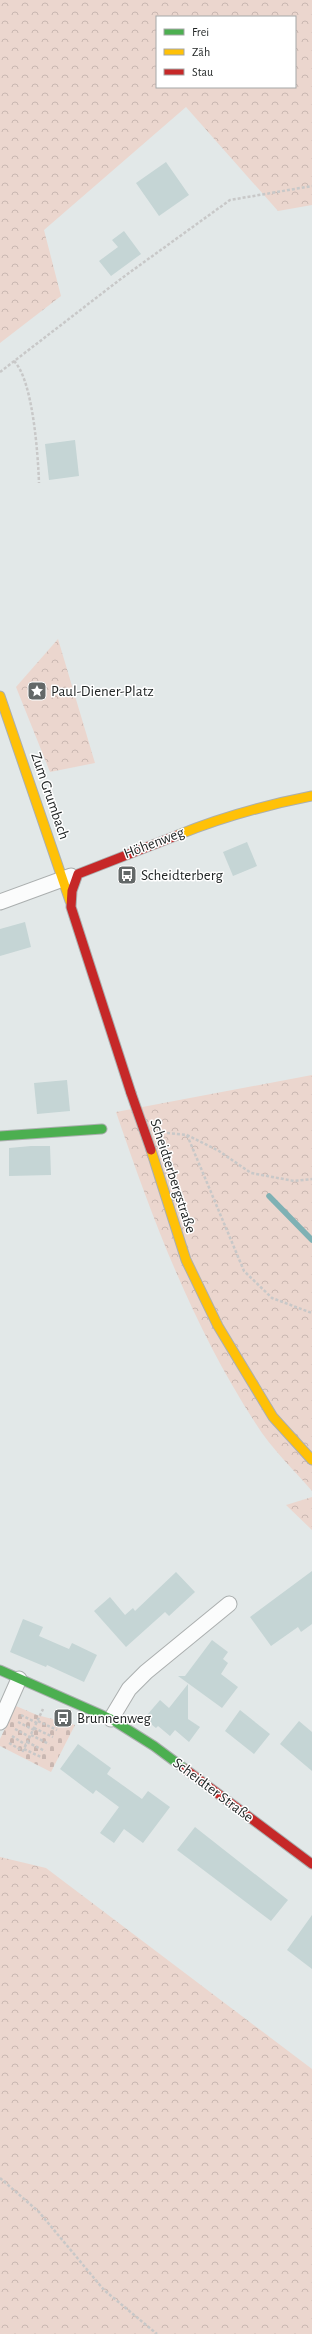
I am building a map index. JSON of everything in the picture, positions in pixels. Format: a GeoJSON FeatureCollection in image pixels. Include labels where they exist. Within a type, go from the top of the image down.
{"type":"FeatureCollection","features":[{"type":"Feature","properties":{"kind":"street","name":"Zum Grumbach"},"geometry":{"type":"LineString","coordinates":[[0,696],[72,907]]}},
{"type":"Feature","properties":{"kind":"street","name":"Höhenweg"},"geometry":{"type":"LineString","coordinates":[[0,902],[63,878],[78,874],[221,818],[258,807],[312,796]]}},
{"type":"Feature","properties":{"kind":"street","name":"Scheidterbergstraße"},"geometry":{"type":"LineString","coordinates":[[78,874],[72,891],[72,907],[130,1093],[151,1150],[186,1260],[218,1326],[273,1417],[312,1460]]}},
{"type":"Feature","properties":{"kind":"street"},"geometry":{"type":"LineString","coordinates":[[0,1136],[102,1129]]}},
{"type":"Feature","properties":{"kind":"street"},"geometry":{"type":"LineString","coordinates":[[111,1719],[129,1689],[146,1672],[229,1604]]}},
{"type":"Feature","properties":{"kind":"street","name":"Scheidter Straße"},"geometry":{"type":"LineString","coordinates":[[0,1670],[111,1719],[154,1746],[312,1864]]}},
{"type":"Feature","properties":{"kind":"street"},"geometry":{"type":"LineString","coordinates":[[0,1722],[19,1679]]}},
{"type":"Feature","properties":{"kind":"path"},"geometry":{"type":"LineString","coordinates":[[0,372],[122,278],[230,200],[312,186]]}},
{"type":"Feature","properties":{"kind":"path"},"geometry":{"type":"LineString","coordinates":[[14,361],[24,374],[38,450],[39,483]]}},
{"type":"Feature","properties":{"kind":"path"},"geometry":{"type":"LineString","coordinates":[[164,1133],[187,1134],[219,1151],[251,1174],[294,1181],[312,1179]]}},
{"type":"Feature","properties":{"kind":"path"},"geometry":{"type":"LineString","coordinates":[[187,1134],[244,1272],[272,1298],[312,1313]]}},
{"type":"Feature","properties":{"kind":"path"},"geometry":{"type":"LineString","coordinates":[[21,1715],[57,1730]]}},
{"type":"Feature","properties":{"kind":"path"},"geometry":{"type":"LineString","coordinates":[[24,1749],[41,1715]]}},
{"type":"Feature","properties":{"kind":"path"},"geometry":{"type":"LineString","coordinates":[[18,1722],[53,1737]]}},
{"type":"Feature","properties":{"kind":"path"},"geometry":{"type":"LineString","coordinates":[[15,1729],[49,1744]]}},
{"type":"Feature","properties":{"kind":"path"},"geometry":{"type":"LineString","coordinates":[[12,1736],[45,1751]]}},
{"type":"Feature","properties":{"kind":"path"},"geometry":{"type":"LineString","coordinates":[[9,1743],[23,1751],[24,1749],[41,1758]]}},
{"type":"Feature","properties":{"kind":"path"},"geometry":{"type":"LineString","coordinates":[[0,2178],[39,2212],[104,2290],[157,2334]]}},
{"type":"Feature","properties":{"kind":"green space"},"geometry":{"type":"Polygon","coordinates":[[[0,0],[312,0],[312,205],[278,211],[186,107],[44,230],[61,296],[0,343],[0,0]]]}},
{"type":"Feature","properties":{"kind":"green space"},"geometry":{"type":"Polygon","coordinates":[[[58,639],[95,763],[50,772],[16,687],[58,639]]]}},
{"type":"Feature","properties":{"kind":"green space"},"geometry":{"type":"Polygon","coordinates":[[[312,1075],[312,1491],[262,1433],[233,1387],[213,1350],[176,1272],[160,1233],[116,1112],[312,1075]]]}},
{"type":"Feature","properties":{"kind":"green space"},"geometry":{"type":"Polygon","coordinates":[[[312,1497],[312,1530],[286,1505],[312,1497]]]}},
{"type":"Feature","properties":{"kind":"green space"},"geometry":{"type":"Polygon","coordinates":[[[16,1706],[37,1715],[75,1725],[51,1772],[0,1746],[0,1739],[16,1706]]]}},
{"type":"Feature","properties":{"kind":"green space"},"geometry":{"type":"Polygon","coordinates":[[[0,1857],[46,1868],[312,2069],[312,2334],[0,2334],[0,1857]]]}},
{"type":"Feature","properties":{"kind":"building"},"geometry":{"type":"Polygon","coordinates":[[[166,162],[189,195],[159,216],[136,183],[166,162]]]}},
{"type":"Feature","properties":{"kind":"building"},"geometry":{"type":"Polygon","coordinates":[[[124,231],[141,254],[111,276],[99,261],[118,247],[112,240],[124,231]]]}},
{"type":"Feature","properties":{"kind":"building"},"geometry":{"type":"Polygon","coordinates":[[[75,440],[79,476],[49,480],[45,444],[75,440]]]}},
{"type":"Feature","properties":{"kind":"building"},"geometry":{"type":"Polygon","coordinates":[[[247,842],[257,866],[233,876],[223,852],[247,842]]]}},
{"type":"Feature","properties":{"kind":"building"},"geometry":{"type":"Polygon","coordinates":[[[25,922],[31,947],[0,956],[0,929],[25,922]]]}},
{"type":"Feature","properties":{"kind":"building"},"geometry":{"type":"Polygon","coordinates":[[[67,1080],[70,1111],[37,1114],[34,1083],[67,1080]]]}},
{"type":"Feature","properties":{"kind":"building"},"geometry":{"type":"Polygon","coordinates":[[[50,1146],[51,1175],[9,1176],[9,1148],[50,1146]]]}},
{"type":"Feature","properties":{"kind":"building"},"geometry":{"type":"Polygon","coordinates":[[[312,1571],[312,1624],[301,1632],[298,1627],[271,1646],[250,1617],[312,1571]]]}},
{"type":"Feature","properties":{"kind":"building"},"geometry":{"type":"Polygon","coordinates":[[[176,1572],[195,1592],[169,1616],[165,1612],[126,1647],[94,1611],[110,1597],[125,1615],[133,1608],[135,1611],[176,1572]]]}},
{"type":"Feature","properties":{"kind":"building"},"geometry":{"type":"Polygon","coordinates":[[[23,1619],[43,1627],[39,1636],[69,1649],[72,1643],[97,1655],[84,1682],[47,1665],[46,1667],[10,1652],[23,1619]]]}},
{"type":"Feature","properties":{"kind":"building"},"geometry":{"type":"Polygon","coordinates":[[[212,1640],[228,1652],[223,1659],[228,1663],[221,1674],[238,1687],[222,1708],[178,1676],[185,1676],[212,1640]]]}},
{"type":"Feature","properties":{"kind":"building"},"geometry":{"type":"Polygon","coordinates":[[[188,1684],[188,1719],[200,1727],[189,1742],[175,1730],[170,1736],[158,1726],[156,1728],[147,1721],[147,1715],[160,1700],[169,1708],[188,1684]]]}},
{"type":"Feature","properties":{"kind":"building"},"geometry":{"type":"Polygon","coordinates":[[[240,1710],[270,1734],[254,1754],[225,1731],[240,1710]]]}},
{"type":"Feature","properties":{"kind":"building"},"geometry":{"type":"Polygon","coordinates":[[[299,1721],[312,1732],[312,1771],[280,1744],[299,1721]]]}},
{"type":"Feature","properties":{"kind":"building"},"geometry":{"type":"Polygon","coordinates":[[[78,1744],[111,1768],[107,1774],[142,1799],[148,1791],[170,1807],[143,1843],[124,1829],[114,1843],[100,1833],[119,1807],[96,1790],[93,1794],[60,1769],[78,1744]]]}},
{"type":"Feature","properties":{"kind":"building"},"geometry":{"type":"Polygon","coordinates":[[[195,1827],[288,1900],[271,1921],[177,1850],[195,1827]]]}},
{"type":"Feature","properties":{"kind":"building"},"geometry":{"type":"Polygon","coordinates":[[[312,1915],[312,1969],[287,1950],[312,1915]]]}},
{"type":"Feature","properties":{"kind":"waterway"},"geometry":{"type":"LineString","coordinates":[[269,1196],[312,1240]]}},
{"type":"Feature","properties":{"kind":"traffic: fast"},"geometry":{"type":"LineString","coordinates":[[0,1136],[102,1129]]}},
{"type":"Feature","properties":{"kind":"traffic: fast"},"geometry":{"type":"LineString","coordinates":[[0,1670],[111,1719],[154,1746],[185,1769]]}},
{"type":"Feature","properties":{"kind":"traffic: slow"},"geometry":{"type":"LineString","coordinates":[[0,696],[70,901]]}},
{"type":"Feature","properties":{"kind":"traffic: slow"},"geometry":{"type":"LineString","coordinates":[[178,835],[244,812],[312,796]]}},
{"type":"Feature","properties":{"kind":"traffic: slow"},"geometry":{"type":"LineString","coordinates":[[151,1150],[186,1260],[218,1326],[273,1417],[312,1460]]}},
{"type":"Feature","properties":{"kind":"traffic: jam"},"geometry":{"type":"LineString","coordinates":[[131,1093],[71,907],[72,891],[78,874],[178,835]]}},
{"type":"Feature","properties":{"kind":"traffic: jam"},"geometry":{"type":"LineString","coordinates":[[131,1093],[151,1150]]}},
{"type":"Feature","properties":{"kind":"traffic: jam"},"geometry":{"type":"LineString","coordinates":[[185,1769],[312,1864]]}},
{"type":"Feature","properties":{"kind":"place","name":"Paul-Diener-Platz"},"geometry":{"type":"Point","coordinates":[37,691]}},
{"type":"Feature","properties":{"kind":"place","name":"Scheidterberg"},"geometry":{"type":"Point","coordinates":[127,875]}},
{"type":"Feature","properties":{"kind":"place","name":"Brunnenweg"},"geometry":{"type":"Point","coordinates":[63,1718]}}]}
